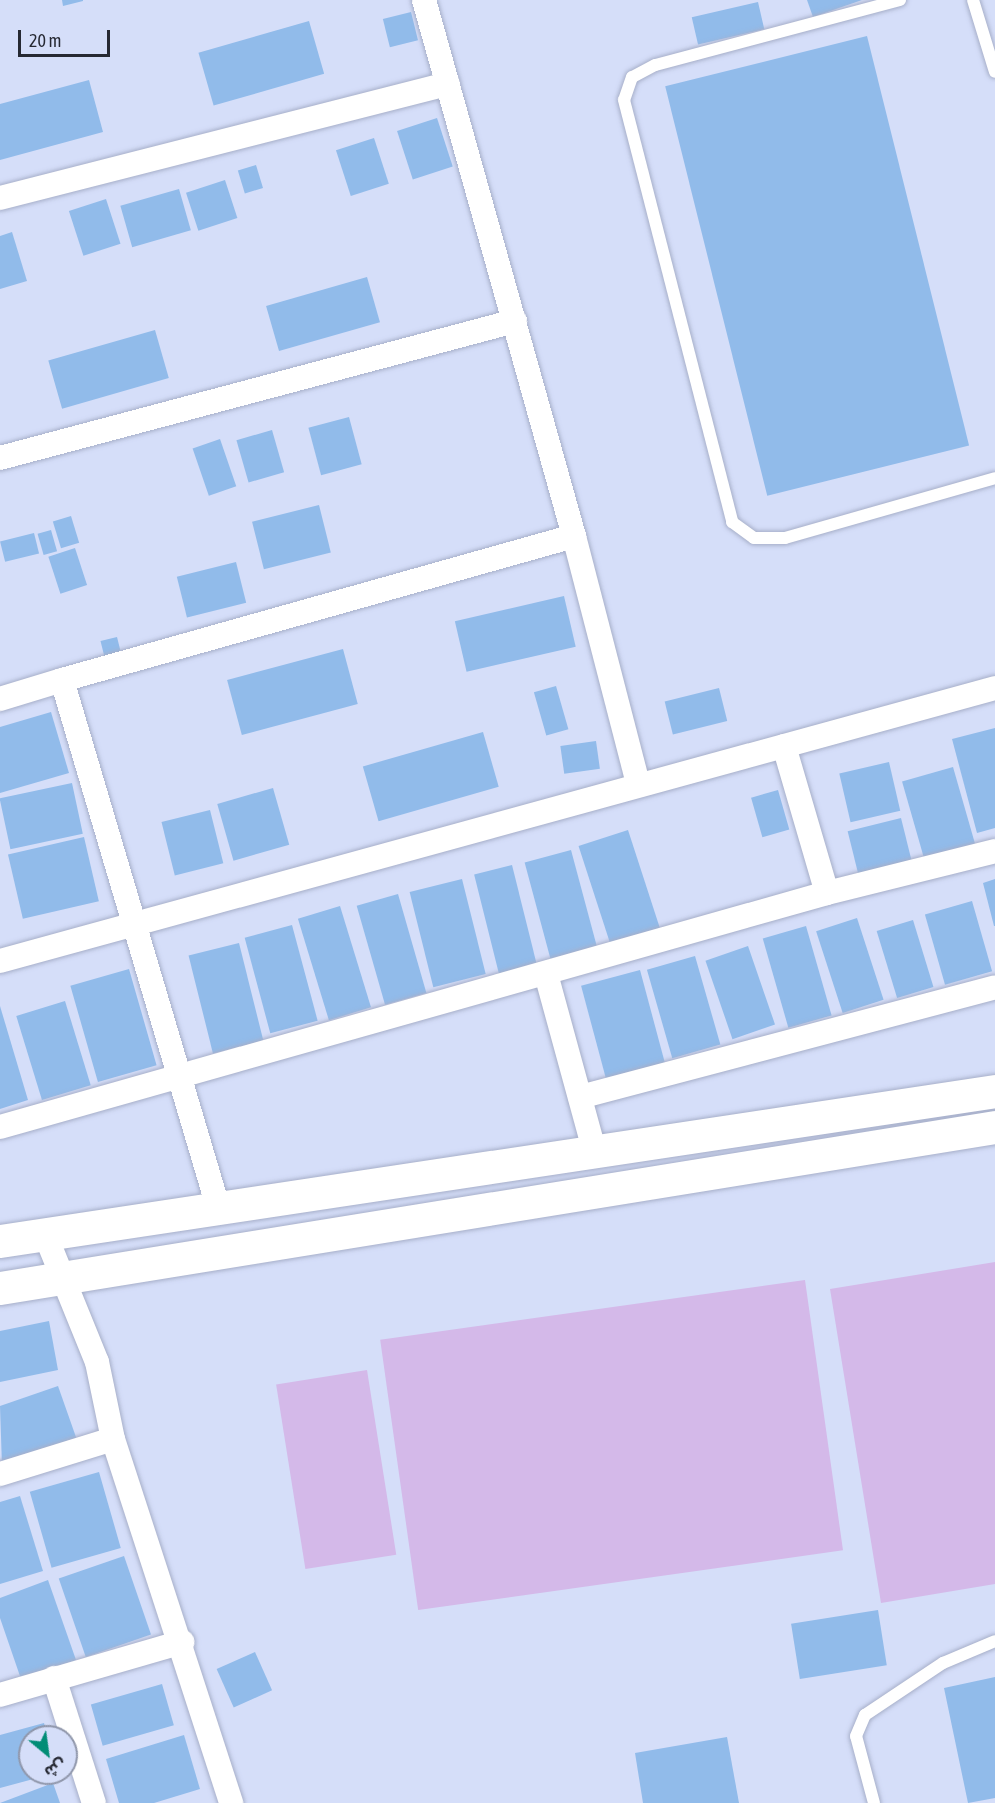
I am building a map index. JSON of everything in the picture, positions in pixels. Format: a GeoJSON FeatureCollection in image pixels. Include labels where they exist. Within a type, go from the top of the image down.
{"type":"FeatureCollection","features":[{"type":"Feature","properties":{"kind":"main road"},"geometry":{"type":"LineString","coordinates":[[0,1241],[995,1091]]}},
{"type":"Feature","properties":{"kind":"main road"},"geometry":{"type":"LineString","coordinates":[[0,1288],[995,1127]]}},
{"type":"Feature","properties":{"kind":"street"},"geometry":{"type":"LineString","coordinates":[[424,0],[574,536],[638,784]]}},
{"type":"Feature","properties":{"kind":"street"},"geometry":{"type":"LineString","coordinates":[[0,198],[448,84]]}},
{"type":"Feature","properties":{"kind":"street"},"geometry":{"type":"LineString","coordinates":[[0,458],[515,321]]}},
{"type":"Feature","properties":{"kind":"street"},"geometry":{"type":"LineString","coordinates":[[0,699],[574,536]]}},
{"type":"Feature","properties":{"kind":"street"},"geometry":{"type":"LineString","coordinates":[[62,680],[182,1078],[218,1207]]}},
{"type":"Feature","properties":{"kind":"street"},"geometry":{"type":"LineString","coordinates":[[2,953],[135,923],[995,688]]}},
{"type":"Feature","properties":{"kind":"street"},"geometry":{"type":"LineString","coordinates":[[784,746],[827,893]]}},
{"type":"Feature","properties":{"kind":"street"},"geometry":{"type":"LineString","coordinates":[[0,1127],[182,1078],[827,893],[995,850]]}},
{"type":"Feature","properties":{"kind":"street"},"geometry":{"type":"LineString","coordinates":[[546,974],[594,1150]]}},
{"type":"Feature","properties":{"kind":"street"},"geometry":{"type":"LineString","coordinates":[[580,1097],[995,987]]}},
{"type":"Feature","properties":{"kind":"street"},"geometry":{"type":"LineString","coordinates":[[45,1234],[61,1279],[97,1362],[113,1438],[182,1642],[231,1803]]}},
{"type":"Feature","properties":{"kind":"street"},"geometry":{"type":"LineString","coordinates":[[0,1474],[113,1438]]}},
{"type":"Feature","properties":{"kind":"street"},"geometry":{"type":"LineString","coordinates":[[0,1695],[182,1642]]}},
{"type":"Feature","properties":{"kind":"street"},"geometry":{"type":"LineString","coordinates":[[54,1678],[94,1803]]}},
{"type":"Feature","properties":{"kind":"lane"},"geometry":{"type":"LineString","coordinates":[[900,0],[654,65],[632,77],[624,100],[732,522],[754,538],[785,538],[995,478]]}},
{"type":"Feature","properties":{"kind":"lane"},"geometry":{"type":"LineString","coordinates":[[973,0],[995,72]]}},
{"type":"Feature","properties":{"kind":"lane"},"geometry":{"type":"LineString","coordinates":[[874,1803],[856,1736],[865,1715],[943,1663],[995,1641]]}},
{"type":"Feature","properties":{"kind":"shaded area"},"geometry":{"type":"Polygon","coordinates":[[[995,1262],[995,1584],[881,1603],[830,1289],[995,1262]]]}},
{"type":"Feature","properties":{"kind":"shaded area"},"geometry":{"type":"Polygon","coordinates":[[[805,1280],[843,1550],[418,1610],[380,1340],[805,1280]]]}},
{"type":"Feature","properties":{"kind":"shaded area"},"geometry":{"type":"Polygon","coordinates":[[[367,1370],[396,1555],[305,1569],[276,1384],[367,1370]]]}},
{"type":"Feature","properties":{"kind":"building"},"geometry":{"type":"Polygon","coordinates":[[[62,0],[83,0],[83,1],[63,6],[62,0]]]}},
{"type":"Feature","properties":{"kind":"building"},"geometry":{"type":"Polygon","coordinates":[[[807,0],[862,0],[813,17],[807,0]]]}},
{"type":"Feature","properties":{"kind":"building"},"geometry":{"type":"Polygon","coordinates":[[[758,2],[764,29],[698,45],[692,17],[758,2]]]}},
{"type":"Feature","properties":{"kind":"building"},"geometry":{"type":"Polygon","coordinates":[[[411,12],[418,40],[390,47],[383,19],[411,12]]]}},
{"type":"Feature","properties":{"kind":"building"},"geometry":{"type":"Polygon","coordinates":[[[309,21],[324,74],[214,106],[198,53],[309,21]]]}},
{"type":"Feature","properties":{"kind":"building"},"geometry":{"type":"Polygon","coordinates":[[[867,36],[969,445],[767,496],[665,86],[867,36]]]}},
{"type":"Feature","properties":{"kind":"building"},"geometry":{"type":"Polygon","coordinates":[[[89,80],[103,132],[0,160],[0,104],[89,80]]]}},
{"type":"Feature","properties":{"kind":"building"},"geometry":{"type":"Polygon","coordinates":[[[437,118],[453,167],[413,179],[397,131],[437,118]]]}},
{"type":"Feature","properties":{"kind":"building"},"geometry":{"type":"Polygon","coordinates":[[[374,138],[389,184],[351,196],[336,150],[374,138]]]}},
{"type":"Feature","properties":{"kind":"building"},"geometry":{"type":"Polygon","coordinates":[[[256,165],[263,188],[245,194],[238,171],[256,165]]]}},
{"type":"Feature","properties":{"kind":"building"},"geometry":{"type":"Polygon","coordinates":[[[225,180],[237,218],[198,231],[186,193],[225,180]]]}},
{"type":"Feature","properties":{"kind":"building"},"geometry":{"type":"Polygon","coordinates":[[[179,189],[191,230],[132,247],[120,206],[179,189]]]}},
{"type":"Feature","properties":{"kind":"building"},"geometry":{"type":"Polygon","coordinates":[[[106,199],[121,244],[83,256],[69,211],[106,199]]]}},
{"type":"Feature","properties":{"kind":"building"},"geometry":{"type":"Polygon","coordinates":[[[12,232],[27,281],[0,289],[0,236],[12,232]]]}},
{"type":"Feature","properties":{"kind":"building"},"geometry":{"type":"Polygon","coordinates":[[[367,277],[380,322],[279,351],[266,306],[367,277]]]}},
{"type":"Feature","properties":{"kind":"building"},"geometry":{"type":"Polygon","coordinates":[[[155,330],[169,378],[62,409],[48,361],[155,330]]]}},
{"type":"Feature","properties":{"kind":"building"},"geometry":{"type":"Polygon","coordinates":[[[349,417],[362,464],[321,475],[308,428],[349,417]]]}},
{"type":"Feature","properties":{"kind":"building"},"geometry":{"type":"Polygon","coordinates":[[[272,430],[284,472],[249,482],[236,440],[272,430]]]}},
{"type":"Feature","properties":{"kind":"building"},"geometry":{"type":"Polygon","coordinates":[[[220,439],[236,486],[209,496],[193,448],[220,439]]]}},
{"type":"Feature","properties":{"kind":"building"},"geometry":{"type":"Polygon","coordinates":[[[319,505],[331,553],[264,569],[252,522],[319,505]]]}},
{"type":"Feature","properties":{"kind":"building"},"geometry":{"type":"Polygon","coordinates":[[[71,516],[79,543],[61,548],[53,522],[71,516]]]}},
{"type":"Feature","properties":{"kind":"building"},"geometry":{"type":"Polygon","coordinates":[[[51,530],[57,551],[44,555],[38,534],[51,530]]]}},
{"type":"Feature","properties":{"kind":"building"},"geometry":{"type":"Polygon","coordinates":[[[34,533],[39,553],[5,562],[0,541],[34,533]]]}},
{"type":"Feature","properties":{"kind":"building"},"geometry":{"type":"Polygon","coordinates":[[[75,548],[87,585],[60,594],[48,557],[75,548]]]}},
{"type":"Feature","properties":{"kind":"building"},"geometry":{"type":"Polygon","coordinates":[[[236,562],[246,603],[187,618],[177,577],[236,562]]]}},
{"type":"Feature","properties":{"kind":"building"},"geometry":{"type":"Polygon","coordinates":[[[564,596],[576,647],[467,672],[455,621],[564,596]]]}},
{"type":"Feature","properties":{"kind":"building"},"geometry":{"type":"Polygon","coordinates":[[[117,637],[122,657],[106,661],[101,641],[117,637]]]}},
{"type":"Feature","properties":{"kind":"building"},"geometry":{"type":"Polygon","coordinates":[[[343,649],[358,704],[242,735],[227,680],[343,649]]]}},
{"type":"Feature","properties":{"kind":"building"},"geometry":{"type":"Polygon","coordinates":[[[556,686],[568,729],[546,736],[534,692],[556,686]]]}},
{"type":"Feature","properties":{"kind":"building"},"geometry":{"type":"Polygon","coordinates":[[[719,688],[727,721],[673,735],[665,702],[719,688]]]}},
{"type":"Feature","properties":{"kind":"building"},"geometry":{"type":"Polygon","coordinates":[[[51,712],[69,773],[0,793],[0,727],[51,712]]]}},
{"type":"Feature","properties":{"kind":"building"},"geometry":{"type":"Polygon","coordinates":[[[995,728],[995,828],[977,833],[952,739],[995,728]]]}},
{"type":"Feature","properties":{"kind":"building"},"geometry":{"type":"Polygon","coordinates":[[[483,732],[499,787],[379,821],[363,766],[483,732]]]}},
{"type":"Feature","properties":{"kind":"building"},"geometry":{"type":"Polygon","coordinates":[[[596,741],[600,769],[564,774],[560,746],[596,741]]]}},
{"type":"Feature","properties":{"kind":"building"},"geometry":{"type":"Polygon","coordinates":[[[889,762],[900,811],[851,822],[839,773],[889,762]]]}},
{"type":"Feature","properties":{"kind":"building"},"geometry":{"type":"Polygon","coordinates":[[[953,767],[975,845],[924,859],[902,782],[953,767]]]}},
{"type":"Feature","properties":{"kind":"building"},"geometry":{"type":"Polygon","coordinates":[[[72,783],[83,834],[10,849],[0,798],[72,783]]]}},
{"type":"Feature","properties":{"kind":"building"},"geometry":{"type":"Polygon","coordinates":[[[273,788],[289,845],[234,861],[217,804],[273,788]]]}},
{"type":"Feature","properties":{"kind":"building"},"geometry":{"type":"Polygon","coordinates":[[[778,790],[789,829],[762,837],[751,798],[778,790]]]}},
{"type":"Feature","properties":{"kind":"building"},"geometry":{"type":"Polygon","coordinates":[[[210,810],[223,863],[175,875],[161,822],[210,810]]]}},
{"type":"Feature","properties":{"kind":"building"},"geometry":{"type":"Polygon","coordinates":[[[901,818],[912,862],[859,875],[848,831],[901,818]]]}},
{"type":"Feature","properties":{"kind":"building"},"geometry":{"type":"Polygon","coordinates":[[[628,830],[661,931],[611,947],[579,846],[628,830]]]}},
{"type":"Feature","properties":{"kind":"building"},"geometry":{"type":"Polygon","coordinates":[[[84,837],[99,901],[23,919],[8,855],[84,837]]]}},
{"type":"Feature","properties":{"kind":"building"},"geometry":{"type":"Polygon","coordinates":[[[571,850],[597,948],[551,960],[525,862],[571,850]]]}},
{"type":"Feature","properties":{"kind":"building"},"geometry":{"type":"Polygon","coordinates":[[[512,865],[537,967],[500,976],[474,874],[512,865]]]}},
{"type":"Feature","properties":{"kind":"building"},"geometry":{"type":"Polygon","coordinates":[[[462,879],[486,974],[433,987],[410,892],[462,879]]]}},
{"type":"Feature","properties":{"kind":"building"},"geometry":{"type":"Polygon","coordinates":[[[995,879],[995,926],[994,926],[983,883],[995,879]]]}},
{"type":"Feature","properties":{"kind":"building"},"geometry":{"type":"Polygon","coordinates":[[[398,894],[426,993],[385,1005],[357,906],[398,894]]]}},
{"type":"Feature","properties":{"kind":"building"},"geometry":{"type":"Polygon","coordinates":[[[972,901],[992,971],[945,985],[925,915],[972,901]]]}},
{"type":"Feature","properties":{"kind":"building"},"geometry":{"type":"Polygon","coordinates":[[[340,906],[371,1007],[329,1020],[298,919],[340,906]]]}},
{"type":"Feature","properties":{"kind":"building"},"geometry":{"type":"Polygon","coordinates":[[[857,918],[884,1000],[843,1013],[816,931],[857,918]]]}},
{"type":"Feature","properties":{"kind":"building"},"geometry":{"type":"Polygon","coordinates":[[[913,920],[933,987],[897,998],[877,931],[913,920]]]}},
{"type":"Feature","properties":{"kind":"building"},"geometry":{"type":"Polygon","coordinates":[[[292,925],[318,1021],[270,1033],[245,938],[292,925]]]}},
{"type":"Feature","properties":{"kind":"building"},"geometry":{"type":"Polygon","coordinates":[[[806,926],[832,1015],[788,1028],[763,938],[806,926]]]}},
{"type":"Feature","properties":{"kind":"building"},"geometry":{"type":"Polygon","coordinates":[[[239,943],[263,1041],[213,1054],[189,956],[239,943]]]}},
{"type":"Feature","properties":{"kind":"building"},"geometry":{"type":"Polygon","coordinates":[[[748,946],[775,1024],[732,1039],[705,961],[748,946]]]}},
{"type":"Feature","properties":{"kind":"building"},"geometry":{"type":"Polygon","coordinates":[[[695,956],[720,1044],[672,1058],[647,970],[695,956]]]}},
{"type":"Feature","properties":{"kind":"building"},"geometry":{"type":"Polygon","coordinates":[[[129,969],[157,1065],[98,1082],[70,986],[129,969]]]}},
{"type":"Feature","properties":{"kind":"building"},"geometry":{"type":"Polygon","coordinates":[[[640,970],[665,1063],[606,1079],[581,986],[640,970]]]}},
{"type":"Feature","properties":{"kind":"building"},"geometry":{"type":"Polygon","coordinates":[[[65,1001],[91,1085],[42,1100],[16,1016],[65,1001]]]}},
{"type":"Feature","properties":{"kind":"building"},"geometry":{"type":"Polygon","coordinates":[[[0,1006],[28,1100],[0,1109],[0,1006]]]}},
{"type":"Feature","properties":{"kind":"building"},"geometry":{"type":"Polygon","coordinates":[[[49,1321],[58,1370],[0,1382],[0,1331],[49,1321]]]}},
{"type":"Feature","properties":{"kind":"building"},"geometry":{"type":"Polygon","coordinates":[[[58,1386],[77,1440],[2,1466],[0,1406],[58,1386]]]}},
{"type":"Feature","properties":{"kind":"building"},"geometry":{"type":"Polygon","coordinates":[[[99,1472],[121,1548],[52,1568],[30,1492],[99,1472]]]}},
{"type":"Feature","properties":{"kind":"building"},"geometry":{"type":"Polygon","coordinates":[[[20,1496],[43,1571],[0,1584],[0,1502],[20,1496]]]}},
{"type":"Feature","properties":{"kind":"building"},"geometry":{"type":"Polygon","coordinates":[[[124,1556],[151,1634],[86,1657],[59,1578],[124,1556]]]}},
{"type":"Feature","properties":{"kind":"building"},"geometry":{"type":"Polygon","coordinates":[[[48,1580],[76,1660],[21,1679],[0,1618],[0,1598],[48,1580]]]}},
{"type":"Feature","properties":{"kind":"building"},"geometry":{"type":"Polygon","coordinates":[[[878,1610],[887,1665],[800,1679],[791,1624],[878,1610]]]}},
{"type":"Feature","properties":{"kind":"building"},"geometry":{"type":"Polygon","coordinates":[[[255,1652],[272,1690],[234,1707],[217,1669],[255,1652]]]}},
{"type":"Feature","properties":{"kind":"building"},"geometry":{"type":"Polygon","coordinates":[[[995,1677],[995,1798],[968,1803],[944,1688],[995,1677]]]}},
{"type":"Feature","properties":{"kind":"building"},"geometry":{"type":"Polygon","coordinates":[[[162,1684],[174,1725],[103,1746],[91,1704],[162,1684]]]}},
{"type":"Feature","properties":{"kind":"building"},"geometry":{"type":"Polygon","coordinates":[[[18,1730],[18,1783],[0,1788],[0,1735],[18,1730]]]}},
{"type":"Feature","properties":{"kind":"building"},"geometry":{"type":"Polygon","coordinates":[[[184,1735],[200,1789],[154,1803],[119,1803],[106,1759],[184,1735]]]}},
{"type":"Feature","properties":{"kind":"building"},"geometry":{"type":"Polygon","coordinates":[[[727,1737],[739,1803],[643,1803],[635,1753],[727,1737]]]}},
{"type":"Feature","properties":{"kind":"building"},"geometry":{"type":"Polygon","coordinates":[[[48,1785],[54,1785],[60,1803],[0,1803],[48,1785]]]}}]}
